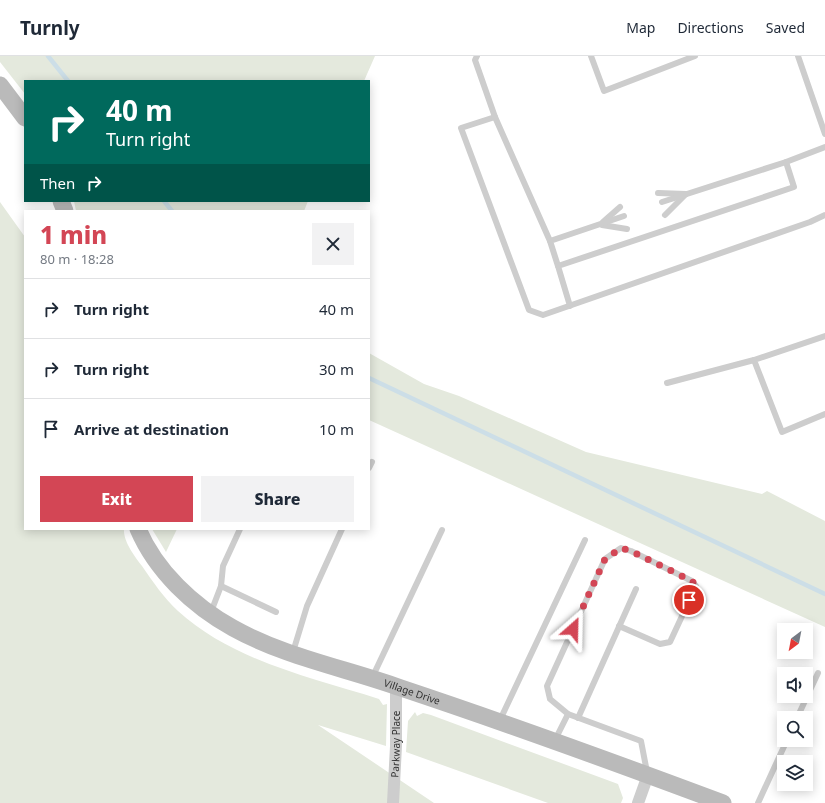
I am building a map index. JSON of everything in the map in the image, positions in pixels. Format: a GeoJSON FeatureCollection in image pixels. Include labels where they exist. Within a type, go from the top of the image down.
{"type":"FeatureCollection","features":[{"type":"Feature","properties":{"kind":"street"},"geometry":{"type":"LineString","coordinates":[[0,85],[24,117]]}},
{"type":"Feature","properties":{"kind":"street","name":"Village Drive"},"geometry":{"type":"LineString","coordinates":[[139,530],[158,563],[176,585],[210,614],[259,642],[500,721],[723,803]]}},
{"type":"Feature","properties":{"kind":"street","name":"Parkway Place"},"geometry":{"type":"LineString","coordinates":[[393,803],[396,746],[396,686]]}},
{"type":"Feature","properties":{"kind":"street"},"geometry":{"type":"LineString","coordinates":[[638,803],[648,775]]}},
{"type":"Feature","properties":{"kind":"lane"},"geometry":{"type":"LineString","coordinates":[[477,56],[475,60],[495,116],[550,241],[570,306]]}},
{"type":"Feature","properties":{"kind":"lane"},"geometry":{"type":"LineString","coordinates":[[591,56],[604,91],[694,56]]}},
{"type":"Feature","properties":{"kind":"lane"},"geometry":{"type":"LineString","coordinates":[[798,56],[825,134]]}},
{"type":"Feature","properties":{"kind":"lane"},"geometry":{"type":"LineString","coordinates":[[495,116],[461,128],[529,310],[543,315],[810,222],[825,215]]}},
{"type":"Feature","properties":{"kind":"lane"},"geometry":{"type":"LineString","coordinates":[[662,202],[786,162],[825,147]]}},
{"type":"Feature","properties":{"kind":"lane"},"geometry":{"type":"LineString","coordinates":[[558,266],[794,187],[786,162]]}},
{"type":"Feature","properties":{"kind":"lane"},"geometry":{"type":"LineString","coordinates":[[658,194],[686,194]]}},
{"type":"Feature","properties":{"kind":"lane"},"geometry":{"type":"LineString","coordinates":[[665,215],[686,194]]}},
{"type":"Feature","properties":{"kind":"lane"},"geometry":{"type":"LineString","coordinates":[[601,224],[620,207]]}},
{"type":"Feature","properties":{"kind":"lane"},"geometry":{"type":"LineString","coordinates":[[550,241],[624,216]]}},
{"type":"Feature","properties":{"kind":"lane"},"geometry":{"type":"LineString","coordinates":[[601,224],[627,229]]}},
{"type":"Feature","properties":{"kind":"lane"},"geometry":{"type":"LineString","coordinates":[[667,383],[754,360],[825,336]]}},
{"type":"Feature","properties":{"kind":"lane"},"geometry":{"type":"LineString","coordinates":[[754,360],[782,432],[825,414]]}},
{"type":"Feature","properties":{"kind":"lane"},"geometry":{"type":"LineString","coordinates":[[210,614],[221,586],[223,566],[240,530]]}},
{"type":"Feature","properties":{"kind":"lane"},"geometry":{"type":"LineString","coordinates":[[292,654],[307,606],[342,530]]}},
{"type":"Feature","properties":{"kind":"lane"},"geometry":{"type":"LineString","coordinates":[[372,678],[442,530]]}},
{"type":"Feature","properties":{"kind":"lane"},"geometry":{"type":"LineString","coordinates":[[500,721],[586,540]]}},
{"type":"Feature","properties":{"kind":"lane"},"geometry":{"type":"LineString","coordinates":[[619,626],[660,644],[670,642],[696,586],[692,581],[631,551],[621,548],[605,559],[547,686],[550,699],[568,714],[641,741],[648,775]]}},
{"type":"Feature","properties":{"kind":"lane"},"geometry":{"type":"LineString","coordinates":[[221,586],[276,612]]}},
{"type":"Feature","properties":{"kind":"lane"},"geometry":{"type":"LineString","coordinates":[[578,718],[636,589]]}},
{"type":"Feature","properties":{"kind":"lane"},"geometry":{"type":"LineString","coordinates":[[800,711],[818,673]]}},
{"type":"Feature","properties":{"kind":"lane"},"geometry":{"type":"LineString","coordinates":[[555,742],[568,714]]}},
{"type":"Feature","properties":{"kind":"lane"},"geometry":{"type":"LineString","coordinates":[[758,803],[784,747]]}},
{"type":"Feature","properties":{"kind":"shaded area"},"geometry":{"type":"Polygon","coordinates":[[[0,56],[375,56],[364,80],[24,80],[24,93],[0,62],[0,56]]]}},
{"type":"Feature","properties":{"kind":"shaded area"},"geometry":{"type":"Polygon","coordinates":[[[0,202],[24,236],[24,530],[124,530],[125,539],[130,549],[159,590],[178,611],[200,628],[223,643],[273,666],[379,699],[383,705],[387,704],[386,746],[318,725],[434,803],[0,803],[0,202]]]}},
{"type":"Feature","properties":{"kind":"shaded area"},"geometry":{"type":"Polygon","coordinates":[[[74,202],[308,202],[304,210],[76,210],[74,202]]]}},
{"type":"Feature","properties":{"kind":"shaded area"},"geometry":{"type":"Polygon","coordinates":[[[370,354],[424,384],[459,396],[586,452],[762,494],[767,491],[825,521],[825,627],[370,420],[370,354]]]}},
{"type":"Feature","properties":{"kind":"shaded area"},"geometry":{"type":"Polygon","coordinates":[[[153,530],[177,530],[166,552],[153,530]]]}},
{"type":"Feature","properties":{"kind":"shaded area"},"geometry":{"type":"Polygon","coordinates":[[[415,712],[417,716],[423,713],[431,715],[618,784],[623,798],[621,803],[548,803],[406,752],[408,721],[415,712]]]}},
{"type":"Feature","properties":{"kind":"waterway"},"geometry":{"type":"LineString","coordinates":[[48,56],[67,80]]}},
{"type":"Feature","properties":{"kind":"waterway"},"geometry":{"type":"LineString","coordinates":[[165,202],[171,210]]}},
{"type":"Feature","properties":{"kind":"waterway"},"geometry":{"type":"LineString","coordinates":[[370,378],[825,594]]}},
{"type":"Feature","properties":{"kind":"route"},"geometry":{"type":"LineString","coordinates":[[573,629],[605,559],[621,548],[631,551],[692,581],[696,586],[689,600]]}}]}
